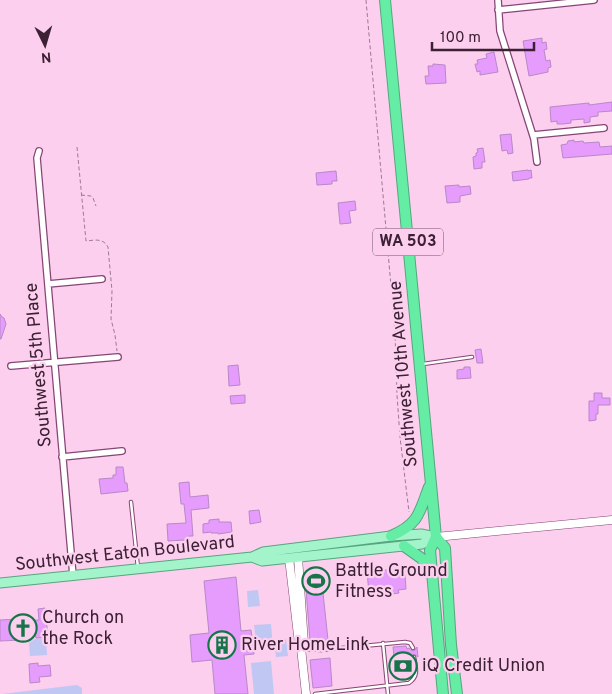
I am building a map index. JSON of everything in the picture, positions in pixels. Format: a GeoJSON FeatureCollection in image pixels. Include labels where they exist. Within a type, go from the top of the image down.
{"type":"FeatureCollection","features":[{"type":"Feature","properties":{"kind":"highway","name":"Southwest 10th Avenue"},"geometry":{"type":"LineString","coordinates":[[385,0],[436,537],[430,550],[444,694]]}},
{"type":"Feature","properties":{"kind":"highway"},"geometry":{"type":"LineString","coordinates":[[391,536],[404,530],[412,523],[420,511],[431,483]]}},
{"type":"Feature","properties":{"kind":"highway","name":"Southwest 10th Avenue"},"geometry":{"type":"LineString","coordinates":[[436,537],[445,548],[451,645],[457,694]]}},
{"type":"Feature","properties":{"kind":"highway"},"geometry":{"type":"LineString","coordinates":[[404,546],[421,558],[432,571]]}},
{"type":"Feature","properties":{"kind":"main road","name":"Southwest Eaton Boulevard"},"geometry":{"type":"LineString","coordinates":[[0,583],[252,557],[263,552],[391,536],[421,534],[436,537],[612,520]]}},
{"type":"Feature","properties":{"kind":"main road","name":"Southwest Eaton Boulevard"},"geometry":{"type":"LineString","coordinates":[[252,557],[262,561],[404,546],[422,544],[436,537]]}},
{"type":"Feature","properties":{"kind":"main road"},"geometry":{"type":"LineString","coordinates":[[306,694],[302,648],[299,644],[293,558],[294,553],[310,551],[323,545]]}},
{"type":"Feature","properties":{"kind":"street"},"geometry":{"type":"LineString","coordinates":[[498,0],[500,31],[533,135],[537,162]]}},
{"type":"Feature","properties":{"kind":"street"},"geometry":{"type":"LineString","coordinates":[[498,10],[594,0]]}},
{"type":"Feature","properties":{"kind":"street"},"geometry":{"type":"LineString","coordinates":[[533,135],[604,128]]}},
{"type":"Feature","properties":{"kind":"street","name":"Southwest 5th Place"},"geometry":{"type":"LineString","coordinates":[[39,151],[37,158],[72,576]]}},
{"type":"Feature","properties":{"kind":"street"},"geometry":{"type":"LineString","coordinates":[[48,284],[102,279]]}},
{"type":"Feature","properties":{"kind":"street"},"geometry":{"type":"LineString","coordinates":[[11,366],[118,357]]}},
{"type":"Feature","properties":{"kind":"street"},"geometry":{"type":"LineString","coordinates":[[62,456],[122,451]]}},
{"type":"Feature","properties":{"kind":"lane"},"geometry":{"type":"LineString","coordinates":[[420,365],[472,356]]}},
{"type":"Feature","properties":{"kind":"lane"},"geometry":{"type":"LineString","coordinates":[[131,502],[138,569]]}},
{"type":"Feature","properties":{"kind":"lane"},"geometry":{"type":"LineString","coordinates":[[302,648],[321,650],[405,642],[410,643],[414,648]]}},
{"type":"Feature","properties":{"kind":"lane"},"geometry":{"type":"LineString","coordinates":[[383,643],[388,694]]}},
{"type":"Feature","properties":{"kind":"lane"},"geometry":{"type":"LineString","coordinates":[[315,694],[409,683],[415,678],[416,673],[414,657]]}},
{"type":"Feature","properties":{"kind":"path"},"geometry":{"type":"LineString","coordinates":[[366,0],[395,332],[397,395],[410,521],[412,523]]}},
{"type":"Feature","properties":{"kind":"path"},"geometry":{"type":"LineString","coordinates":[[77,148],[86,241],[101,240],[106,242],[108,247],[112,291],[111,319],[118,357]]}},
{"type":"Feature","properties":{"kind":"path"},"geometry":{"type":"LineString","coordinates":[[81,195],[94,198],[96,206]]}},
{"type":"Feature","properties":{"kind":"shaded area"},"geometry":{"type":"Polygon","coordinates":[[[258,590],[260,606],[248,607],[247,591],[258,590]]]}},
{"type":"Feature","properties":{"kind":"shaded area"},"geometry":{"type":"Polygon","coordinates":[[[271,624],[273,647],[257,649],[254,625],[271,624]]]}},
{"type":"Feature","properties":{"kind":"shaded area"},"geometry":{"type":"Polygon","coordinates":[[[46,638],[47,655],[30,656],[29,643],[35,639],[46,638]]]}},
{"type":"Feature","properties":{"kind":"shaded area"},"geometry":{"type":"Polygon","coordinates":[[[286,639],[288,656],[276,657],[274,640],[286,639]]]}},
{"type":"Feature","properties":{"kind":"shaded area"},"geometry":{"type":"Polygon","coordinates":[[[271,661],[274,694],[254,694],[251,663],[271,661]]]}},
{"type":"Feature","properties":{"kind":"shaded area"},"geometry":{"type":"Polygon","coordinates":[[[77,685],[82,688],[82,694],[2,694],[77,685]]]}},
{"type":"Feature","properties":{"kind":"building"},"geometry":{"type":"Polygon","coordinates":[[[542,38],[542,43],[546,42],[547,49],[544,50],[546,61],[550,60],[551,67],[548,68],[548,72],[529,76],[523,41],[542,38]]]}},
{"type":"Feature","properties":{"kind":"building"},"geometry":{"type":"Polygon","coordinates":[[[494,52],[498,72],[480,75],[480,71],[477,72],[475,64],[478,64],[477,60],[487,58],[486,54],[494,52]]]}},
{"type":"Feature","properties":{"kind":"building"},"geometry":{"type":"Polygon","coordinates":[[[433,64],[445,65],[446,83],[426,84],[425,76],[429,76],[428,66],[433,66],[433,64]]]}},
{"type":"Feature","properties":{"kind":"building"},"geometry":{"type":"Polygon","coordinates":[[[612,102],[612,111],[598,112],[598,116],[590,117],[590,122],[584,123],[584,119],[571,120],[571,123],[563,124],[557,124],[557,121],[551,122],[550,107],[612,102]]]}},
{"type":"Feature","properties":{"kind":"building"},"geometry":{"type":"Polygon","coordinates":[[[511,134],[513,153],[508,154],[507,150],[502,151],[500,135],[511,134]]]}},
{"type":"Feature","properties":{"kind":"building"},"geometry":{"type":"Polygon","coordinates":[[[574,140],[574,142],[583,141],[584,143],[599,142],[600,147],[612,146],[612,154],[563,158],[561,145],[574,140]]]}},
{"type":"Feature","properties":{"kind":"building"},"geometry":{"type":"Polygon","coordinates":[[[483,148],[485,162],[482,162],[482,168],[474,169],[473,157],[478,152],[477,149],[483,148]]]}},
{"type":"Feature","properties":{"kind":"building"},"geometry":{"type":"Polygon","coordinates":[[[531,170],[532,178],[513,181],[512,172],[531,170]]]}},
{"type":"Feature","properties":{"kind":"building"},"geometry":{"type":"Polygon","coordinates":[[[336,171],[337,181],[332,181],[332,184],[317,185],[316,173],[336,171]]]}},
{"type":"Feature","properties":{"kind":"building"},"geometry":{"type":"Polygon","coordinates":[[[459,185],[459,187],[470,186],[471,194],[460,196],[460,202],[447,203],[445,186],[459,185]]]}},
{"type":"Feature","properties":{"kind":"building"},"geometry":{"type":"Polygon","coordinates":[[[355,201],[356,210],[349,211],[351,223],[340,224],[338,203],[355,201]]]}},
{"type":"Feature","properties":{"kind":"building"},"geometry":{"type":"Polygon","coordinates":[[[0,314],[6,324],[1,339],[0,339],[0,314]]]}},
{"type":"Feature","properties":{"kind":"building"},"geometry":{"type":"Polygon","coordinates":[[[481,349],[483,363],[477,363],[475,350],[481,349]]]}},
{"type":"Feature","properties":{"kind":"building"},"geometry":{"type":"Polygon","coordinates":[[[238,365],[240,385],[229,386],[228,366],[238,365]]]}},
{"type":"Feature","properties":{"kind":"building"},"geometry":{"type":"Polygon","coordinates":[[[464,367],[470,367],[471,378],[457,379],[457,370],[464,369],[464,367]]]}},
{"type":"Feature","properties":{"kind":"building"},"geometry":{"type":"Polygon","coordinates":[[[594,393],[602,393],[602,398],[610,398],[610,405],[598,405],[596,420],[589,421],[589,401],[594,401],[594,393]]]}},
{"type":"Feature","properties":{"kind":"building"},"geometry":{"type":"Polygon","coordinates":[[[245,395],[245,403],[231,404],[230,396],[245,395]]]}},
{"type":"Feature","properties":{"kind":"building"},"geometry":{"type":"Polygon","coordinates":[[[116,467],[123,467],[128,491],[101,494],[99,479],[113,478],[113,475],[116,475],[116,467]]]}},
{"type":"Feature","properties":{"kind":"building"},"geometry":{"type":"Polygon","coordinates":[[[189,482],[190,497],[208,495],[209,508],[191,510],[193,536],[189,536],[185,540],[168,541],[167,524],[186,523],[184,504],[181,504],[179,483],[189,482]]]}},
{"type":"Feature","properties":{"kind":"building"},"geometry":{"type":"Polygon","coordinates":[[[259,510],[261,522],[250,524],[249,511],[259,510]]]}},
{"type":"Feature","properties":{"kind":"building"},"geometry":{"type":"Polygon","coordinates":[[[219,519],[219,522],[231,522],[232,532],[218,534],[211,532],[203,533],[203,524],[209,523],[209,520],[219,519]]]}},
{"type":"Feature","properties":{"kind":"building"},"geometry":{"type":"Polygon","coordinates":[[[397,569],[397,575],[405,575],[406,589],[398,590],[399,593],[378,596],[378,592],[369,593],[367,572],[397,569]]]}},
{"type":"Feature","properties":{"kind":"building"},"geometry":{"type":"Polygon","coordinates":[[[321,574],[328,640],[310,641],[305,576],[321,574]]]}},
{"type":"Feature","properties":{"kind":"building","name":"River HomeLink"},"geometry":{"type":"Polygon","coordinates":[[[236,577],[241,631],[251,630],[254,654],[244,655],[248,694],[215,694],[212,660],[192,662],[190,635],[209,633],[204,581],[236,577]]]}},
{"type":"Feature","properties":{"kind":"building","name":"Church on the Rock"},"geometry":{"type":"Polygon","coordinates":[[[45,608],[48,637],[36,638],[35,635],[20,636],[21,640],[0,641],[0,620],[39,620],[38,609],[45,608]]]}},
{"type":"Feature","properties":{"kind":"building","name":"iQ Credit Union"},"geometry":{"type":"Polygon","coordinates":[[[406,646],[407,649],[409,648],[413,651],[417,647],[418,657],[414,654],[410,658],[412,674],[396,675],[393,647],[406,646]]]}},
{"type":"Feature","properties":{"kind":"building"},"geometry":{"type":"Polygon","coordinates":[[[330,658],[332,686],[313,688],[310,660],[330,658]]]}},
{"type":"Feature","properties":{"kind":"building"},"geometry":{"type":"Polygon","coordinates":[[[38,663],[38,666],[50,665],[51,676],[39,677],[40,682],[30,683],[29,664],[38,663]]]}},
{"type":"Feature","properties":{"kind":"place","name":"Battle Ground Fitness"},"geometry":{"type":"Point","coordinates":[316,581]}},
{"type":"Feature","properties":{"kind":"place","name":"Church on the Rock"},"geometry":{"type":"Point","coordinates":[23,628]}},
{"type":"Feature","properties":{"kind":"place","name":"River HomeLink"},"geometry":{"type":"Point","coordinates":[222,645]}},
{"type":"Feature","properties":{"kind":"place","name":"iQ Credit Union"},"geometry":{"type":"Point","coordinates":[403,666]}}]}
